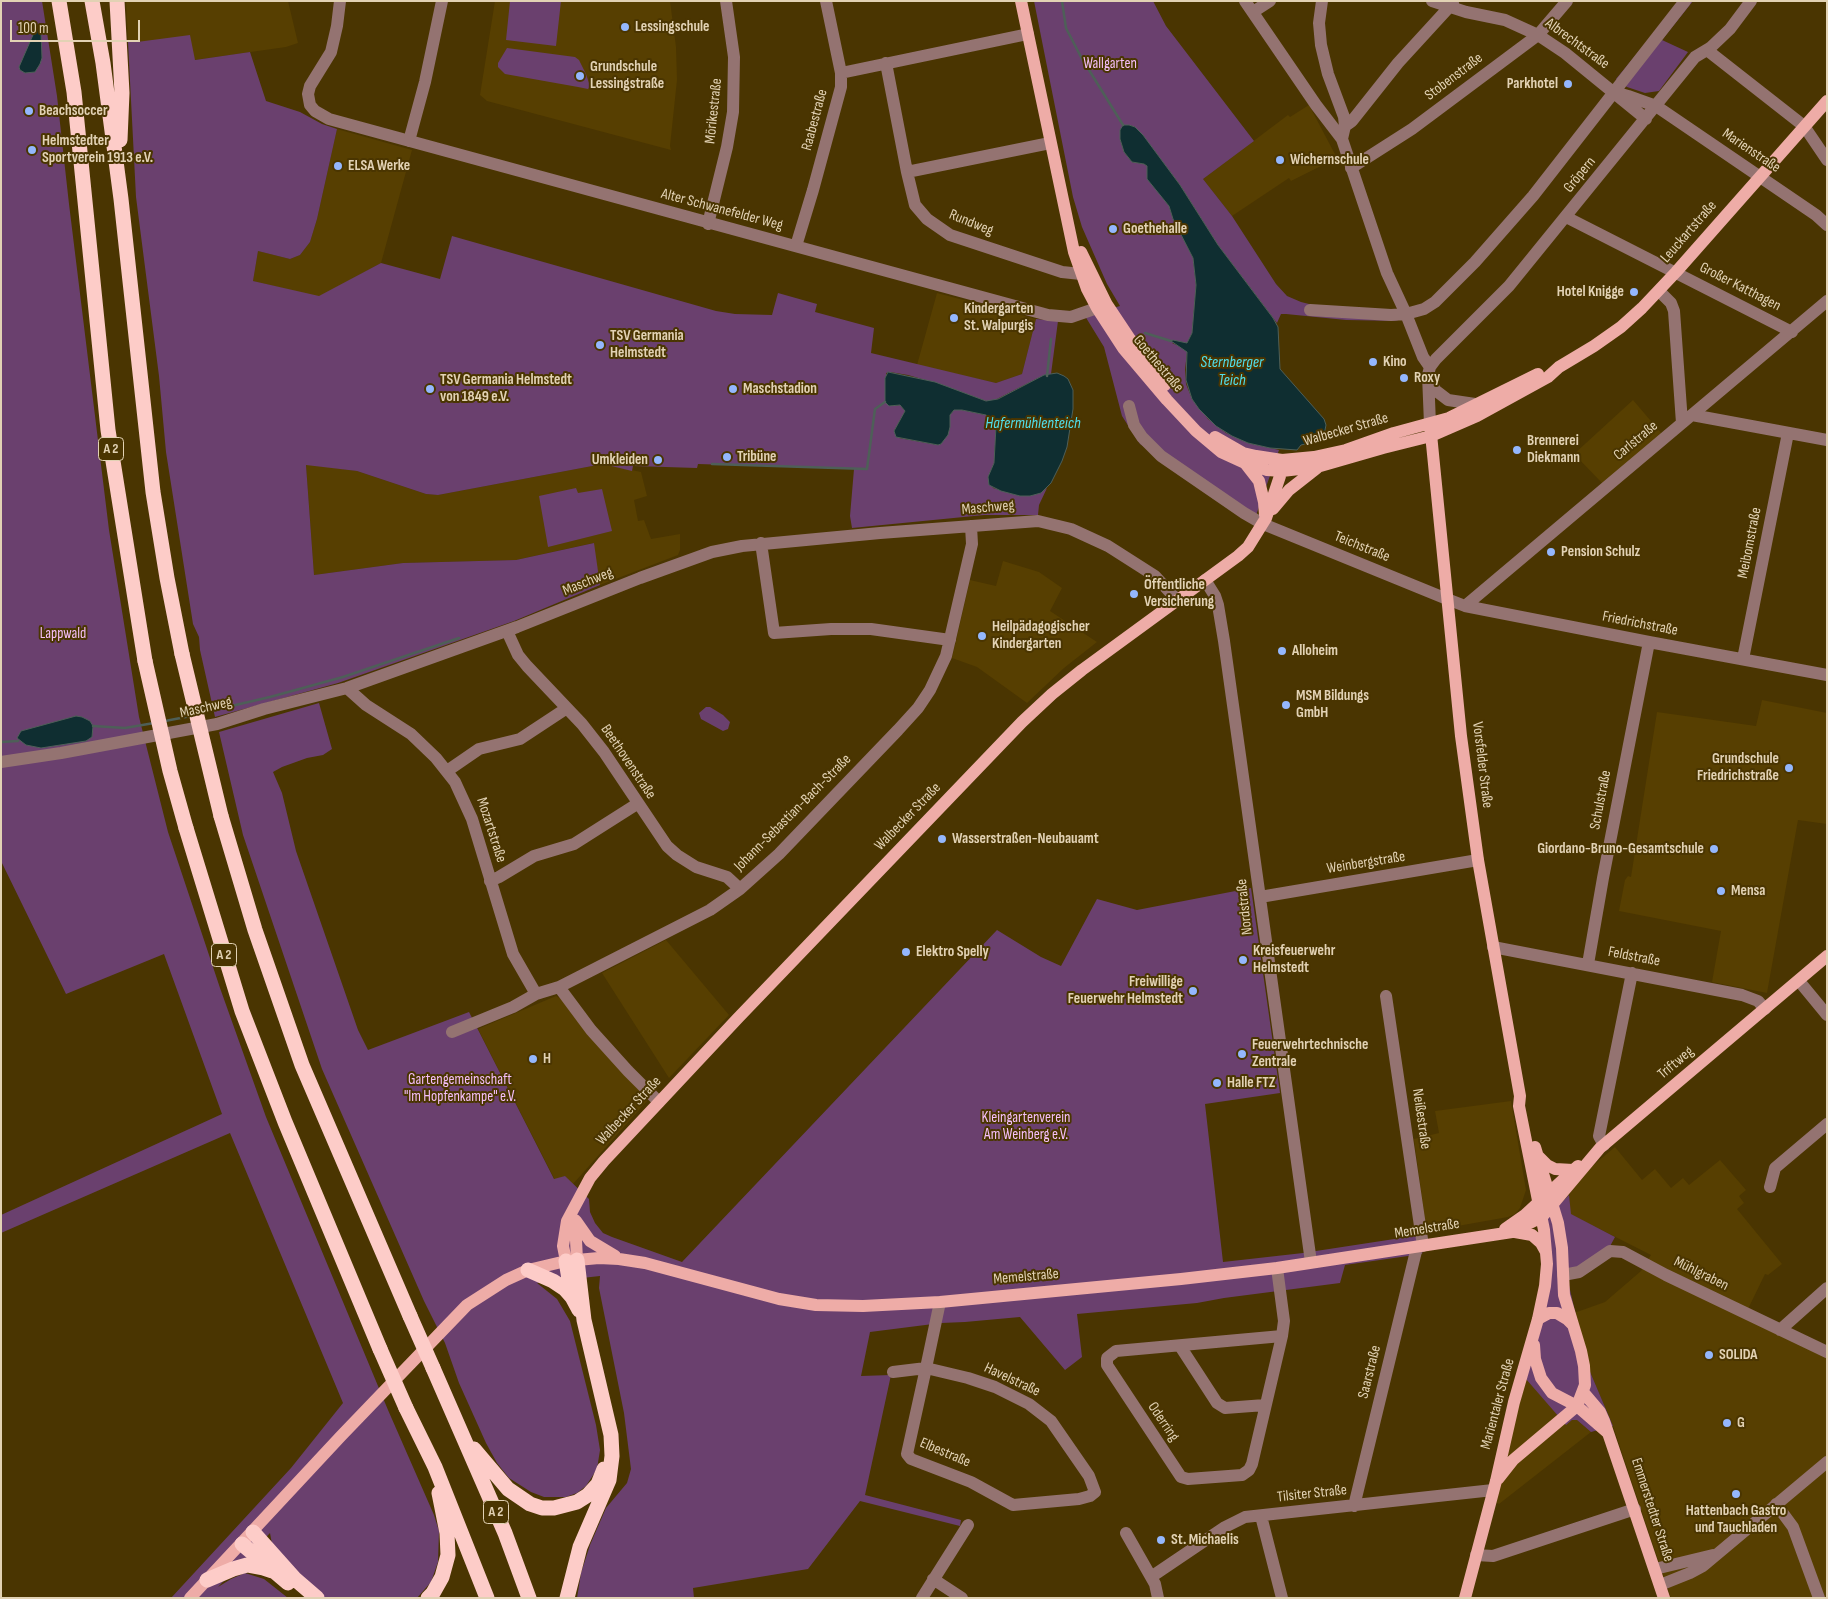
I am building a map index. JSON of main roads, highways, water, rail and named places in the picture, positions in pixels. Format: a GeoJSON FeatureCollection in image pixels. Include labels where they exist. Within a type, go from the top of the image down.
{"type":"FeatureCollection","features":[{"type":"Feature","properties":{"kind":"highway","name":"A 2"},"geometry":{"type":"LineString","coordinates":[[59,1],[74,92],[108,430],[145,661],[170,771],[242,1011],[268,1080],[380,1349],[435,1467],[488,1598]]}},
{"type":"Feature","properties":{"kind":"highway","name":"A 2"},"geometry":{"type":"LineString","coordinates":[[92,1],[103,63],[120,192],[153,492],[182,654],[222,816],[249,912],[302,1065],[505,1533],[529,1598]]}},
{"type":"Feature","properties":{"kind":"highway"},"geometry":{"type":"LineString","coordinates":[[117,1],[122,93],[120,192]]}},
{"type":"Feature","properties":{"kind":"highway"},"geometry":{"type":"LineString","coordinates":[[572,1260],[572,1296]]}},
{"type":"Feature","properties":{"kind":"highway"},"geometry":{"type":"LineString","coordinates":[[567,1598],[580,1547],[609,1480],[612,1456],[611,1436],[572,1260]]}},
{"type":"Feature","properties":{"kind":"highway"},"geometry":{"type":"LineString","coordinates":[[528,1270],[553,1281],[565,1289],[572,1296],[584,1320]]}},
{"type":"Feature","properties":{"kind":"highway"},"geometry":{"type":"LineString","coordinates":[[459,1428],[508,1489],[524,1501],[542,1508],[565,1506],[577,1502],[588,1495],[598,1484],[604,1471],[611,1436]]}},
{"type":"Feature","properties":{"kind":"highway"},"geometry":{"type":"LineString","coordinates":[[428,1598],[434,1593],[442,1577],[448,1555],[447,1533],[435,1467]]}},
{"type":"Feature","properties":{"kind":"highway"},"geometry":{"type":"LineString","coordinates":[[253,1532],[295,1579],[317,1598]]}},
{"type":"Feature","properties":{"kind":"highway"},"geometry":{"type":"LineString","coordinates":[[242,1544],[307,1598]]}},
{"type":"Feature","properties":{"kind":"highway"},"geometry":{"type":"LineString","coordinates":[[207,1580],[247,1565],[277,1573]]}},
{"type":"Feature","properties":{"kind":"main road","name":"Goethestraße"},"geometry":{"type":"LineString","coordinates":[[1021,1],[1067,224],[1081,274],[1102,306],[1164,384],[1208,433],[1243,453],[1282,466]]}},
{"type":"Feature","properties":{"kind":"main road","name":"Leuckartstraße"},"geometry":{"type":"LineString","coordinates":[[1430,430],[1477,416],[1548,376],[1621,327],[1659,291],[1827,101]]}},
{"type":"Feature","properties":{"kind":"main road","name":"Goethestraße"},"geometry":{"type":"LineString","coordinates":[[1067,224],[1102,306],[1123,348],[1183,418],[1210,444],[1245,464],[1267,470],[1282,466]]}},
{"type":"Feature","properties":{"kind":"main road","name":"Leuckartstraße"},"geometry":{"type":"LineString","coordinates":[[1430,430],[1475,404],[1545,370],[1560,367]]}},
{"type":"Feature","properties":{"kind":"main road","name":"Walbecker Straße"},"geometry":{"type":"LineString","coordinates":[[1282,466],[1300,459],[1337,452],[1394,433],[1430,430]]}},
{"type":"Feature","properties":{"kind":"main road","name":"Walbecker Straße"},"geometry":{"type":"LineString","coordinates":[[1282,466],[1318,467],[1430,430]]}},
{"type":"Feature","properties":{"kind":"main road","name":"Vorsfelder Straße"},"geometry":{"type":"LineString","coordinates":[[1430,430],[1461,736],[1478,860],[1520,1096],[1519,1106],[1542,1216]]}},
{"type":"Feature","properties":{"kind":"main road"},"geometry":{"type":"LineString","coordinates":[[1245,464],[1259,481],[1264,502],[1264,521]]}},
{"type":"Feature","properties":{"kind":"main road","name":"Walbecker Straße"},"geometry":{"type":"LineString","coordinates":[[572,1260],[563,1242],[567,1222],[575,1216],[590,1178],[659,1102],[1022,722],[1052,694],[1082,670],[1238,556],[1251,542],[1264,521],[1275,494],[1282,466]]}},
{"type":"Feature","properties":{"kind":"main road"},"geometry":{"type":"LineString","coordinates":[[1264,521],[1289,490],[1318,467]]}},
{"type":"Feature","properties":{"kind":"main road","name":"Triftweg"},"geometry":{"type":"LineString","coordinates":[[1551,1198],[1602,1147],[1827,956]]}},
{"type":"Feature","properties":{"kind":"main road","name":"Vorsfelder Straße"},"geometry":{"type":"LineString","coordinates":[[1520,1096],[1525,1105],[1537,1154],[1551,1198],[1562,1248],[1564,1295],[1584,1366],[1583,1392]]}},
{"type":"Feature","properties":{"kind":"main road","name":"Memelstraße"},"geometry":{"type":"LineString","coordinates":[[190,1598],[341,1436],[467,1305],[506,1280],[528,1270],[572,1260],[619,1259],[645,1263],[750,1292],[816,1305],[862,1306],[940,1302],[1181,1279],[1277,1268],[1512,1232],[1542,1216],[1551,1198],[1573,1170],[1602,1147]]}},
{"type":"Feature","properties":{"kind":"main road"},"geometry":{"type":"LineString","coordinates":[[1537,1154],[1546,1165],[1555,1169],[1573,1170]]}},
{"type":"Feature","properties":{"kind":"main road","name":"Memelstraße"},"geometry":{"type":"LineString","coordinates":[[1491,1236],[1513,1224],[1539,1202],[1551,1198]]}},
{"type":"Feature","properties":{"kind":"main road"},"geometry":{"type":"LineString","coordinates":[[575,1216],[590,1241],[619,1259]]}},
{"type":"Feature","properties":{"kind":"main road","name":"Marientaler Straße"},"geometry":{"type":"LineString","coordinates":[[1465,1598],[1512,1411],[1538,1320],[1545,1286],[1547,1252],[1542,1216]]}},
{"type":"Feature","properties":{"kind":"main road"},"geometry":{"type":"LineString","coordinates":[[1512,1232],[1532,1235],[1541,1242],[1547,1252]]}},
{"type":"Feature","properties":{"kind":"main road"},"geometry":{"type":"LineString","coordinates":[[1538,1320],[1549,1313],[1557,1313],[1567,1319],[1573,1326]]}},
{"type":"Feature","properties":{"kind":"main road","name":"Emmerstedter Straße"},"geometry":{"type":"LineString","coordinates":[[1533,1338],[1535,1359],[1541,1378],[1552,1393],[1577,1406],[1608,1434]]}},
{"type":"Feature","properties":{"kind":"main road"},"geometry":{"type":"LineString","coordinates":[[1494,1486],[1513,1460],[1577,1406],[1583,1392]]}},
{"type":"Feature","properties":{"kind":"main road","name":"Emmerstedter Straße"},"geometry":{"type":"LineString","coordinates":[[1583,1392],[1600,1412],[1664,1598]]}},
{"type":"Feature","properties":{"kind":"water"},"geometry":{"type":"Polygon","coordinates":[[[36,28],[40,28],[41,32],[42,58],[35,72],[25,73],[19,67],[36,28]]]}},
{"type":"Feature","properties":{"kind":"water","name":"Sternberger Teich"},"geometry":{"type":"Polygon","coordinates":[[[1123,125],[1135,127],[1143,135],[1180,185],[1218,245],[1273,318],[1278,327],[1280,369],[1324,419],[1326,425],[1323,440],[1301,445],[1297,450],[1270,448],[1248,443],[1216,426],[1192,399],[1186,380],[1187,352],[1171,341],[1187,343],[1192,333],[1196,285],[1193,258],[1173,219],[1169,206],[1147,179],[1147,166],[1132,162],[1124,152],[1120,139],[1120,130],[1123,125]]]}},
{"type":"Feature","properties":{"kind":"water","name":"Hafermühlenteich"},"geometry":{"type":"Polygon","coordinates":[[[888,372],[935,382],[986,401],[998,399],[1044,375],[1057,373],[1064,376],[1068,379],[1073,390],[1073,409],[1067,447],[1051,483],[1041,493],[1030,496],[1020,496],[1001,491],[989,485],[988,477],[994,463],[996,426],[995,422],[986,415],[954,410],[950,415],[948,435],[938,445],[896,437],[894,431],[905,411],[900,405],[889,406],[885,402],[885,378],[888,372]]]}},
{"type":"Feature","properties":{"kind":"water"},"geometry":{"type":"Polygon","coordinates":[[[76,716],[90,721],[93,726],[92,737],[86,741],[41,748],[26,745],[17,738],[21,731],[76,716]]]}},
{"type":"Feature","properties":{"kind":"waterway"},"geometry":{"type":"LineString","coordinates":[[1062,1],[1066,28],[1081,57],[1123,125]]}},
{"type":"Feature","properties":{"kind":"waterway"},"geometry":{"type":"LineString","coordinates":[[1145,333],[1171,341]]}},
{"type":"Feature","properties":{"kind":"waterway"},"geometry":{"type":"LineString","coordinates":[[1047,376],[1051,339]]}},
{"type":"Feature","properties":{"kind":"waterway"},"geometry":{"type":"LineString","coordinates":[[712,464],[867,469],[875,409],[885,402]]}},
{"type":"Feature","properties":{"kind":"waterway"},"geometry":{"type":"LineString","coordinates":[[201,713],[343,677],[459,638]]}},
{"type":"Feature","properties":{"kind":"waterway"},"geometry":{"type":"LineString","coordinates":[[165,721],[191,716]]}},
{"type":"Feature","properties":{"kind":"waterway"},"geometry":{"type":"LineString","coordinates":[[93,726],[125,728],[154,723]]}},
{"type":"Feature","properties":{"kind":"waterway"},"geometry":{"type":"LineString","coordinates":[[1,742],[18,741]]}},
{"type":"Feature","properties":{"kind":"place","name":"Lessingschule"},"geometry":{"type":"Point","coordinates":[625,27]}},
{"type":"Feature","properties":{"kind":"place","name":"Grundschule Lessingstraße"},"geometry":{"type":"Point","coordinates":[580,76]}},
{"type":"Feature","properties":{"kind":"place","name":"Parkhotel"},"geometry":{"type":"Point","coordinates":[1568,84]}},
{"type":"Feature","properties":{"kind":"place","name":"Beachsoccer"},"geometry":{"type":"Point","coordinates":[29,111]}},
{"type":"Feature","properties":{"kind":"place","name":"Helmstedter Sportverein 1913 e.V."},"geometry":{"type":"Point","coordinates":[32,150]}},
{"type":"Feature","properties":{"kind":"place","name":"Wichernschule"},"geometry":{"type":"Point","coordinates":[1280,160]}},
{"type":"Feature","properties":{"kind":"place","name":"ELSA Werke"},"geometry":{"type":"Point","coordinates":[338,166]}},
{"type":"Feature","properties":{"kind":"place","name":"Goethehalle"},"geometry":{"type":"Point","coordinates":[1113,229]}},
{"type":"Feature","properties":{"kind":"place","name":"Hotel Knigge"},"geometry":{"type":"Point","coordinates":[1634,292]}},
{"type":"Feature","properties":{"kind":"place","name":"Kindergarten St. Walpurgis"},"geometry":{"type":"Point","coordinates":[954,318]}},
{"type":"Feature","properties":{"kind":"place","name":"TSV Germania Helmstedt"},"geometry":{"type":"Point","coordinates":[600,345]}},
{"type":"Feature","properties":{"kind":"place","name":"Kino"},"geometry":{"type":"Point","coordinates":[1373,362]}},
{"type":"Feature","properties":{"kind":"place","name":"Roxy"},"geometry":{"type":"Point","coordinates":[1404,378]}},
{"type":"Feature","properties":{"kind":"place","name":"TSV Germania Helmstedt von 1849 e.V."},"geometry":{"type":"Point","coordinates":[430,389]}},
{"type":"Feature","properties":{"kind":"place","name":"Maschstadion"},"geometry":{"type":"Point","coordinates":[733,389]}},
{"type":"Feature","properties":{"kind":"place","name":"Brennerei Diekmann"},"geometry":{"type":"Point","coordinates":[1517,450]}},
{"type":"Feature","properties":{"kind":"place","name":"Tribüne"},"geometry":{"type":"Point","coordinates":[727,457]}},
{"type":"Feature","properties":{"kind":"place","name":"Umkleiden"},"geometry":{"type":"Point","coordinates":[658,460]}},
{"type":"Feature","properties":{"kind":"place","name":"Pension Schulz"},"geometry":{"type":"Point","coordinates":[1551,552]}},
{"type":"Feature","properties":{"kind":"place","name":"Öffentliche Versicherung"},"geometry":{"type":"Point","coordinates":[1134,594]}},
{"type":"Feature","properties":{"kind":"place","name":"Heilpädagogischer Kindergarten"},"geometry":{"type":"Point","coordinates":[982,636]}},
{"type":"Feature","properties":{"kind":"place","name":"Alloheim"},"geometry":{"type":"Point","coordinates":[1282,651]}},
{"type":"Feature","properties":{"kind":"place","name":"MSM Bildungs GmbH"},"geometry":{"type":"Point","coordinates":[1286,705]}},
{"type":"Feature","properties":{"kind":"place","name":"Grundschule Friedrichstraße"},"geometry":{"type":"Point","coordinates":[1789,768]}},
{"type":"Feature","properties":{"kind":"place","name":"Wasserstraßen-Neubauamt"},"geometry":{"type":"Point","coordinates":[942,839]}},
{"type":"Feature","properties":{"kind":"place","name":"Giordano-Bruno-Gesamtschule"},"geometry":{"type":"Point","coordinates":[1714,849]}},
{"type":"Feature","properties":{"kind":"place","name":"Mensa"},"geometry":{"type":"Point","coordinates":[1721,891]}},
{"type":"Feature","properties":{"kind":"place","name":"Elektro Spelly"},"geometry":{"type":"Point","coordinates":[906,952]}},
{"type":"Feature","properties":{"kind":"place","name":"Kreisfeuerwehr Helmstedt"},"geometry":{"type":"Point","coordinates":[1243,960]}},
{"type":"Feature","properties":{"kind":"place","name":"Freiwillige Feuerwehr Helmstedt"},"geometry":{"type":"Point","coordinates":[1193,991]}},
{"type":"Feature","properties":{"kind":"place","name":"Feuerwehrtechnische Zentrale"},"geometry":{"type":"Point","coordinates":[1242,1054]}},
{"type":"Feature","properties":{"kind":"place","name":"H"},"geometry":{"type":"Point","coordinates":[533,1059]}},
{"type":"Feature","properties":{"kind":"place","name":"Halle FTZ"},"geometry":{"type":"Point","coordinates":[1217,1083]}},
{"type":"Feature","properties":{"kind":"place","name":"SOLIDA"},"geometry":{"type":"Point","coordinates":[1709,1355]}},
{"type":"Feature","properties":{"kind":"place","name":"G"},"geometry":{"type":"Point","coordinates":[1727,1423]}},
{"type":"Feature","properties":{"kind":"place","name":"Hattenbach Gastro und Tauchladen"},"geometry":{"type":"Point","coordinates":[1736,1494]}},
{"type":"Feature","properties":{"kind":"place","name":"St. Michaelis"},"geometry":{"type":"Point","coordinates":[1161,1540]}},
{"type":"Feature","properties":{"kind":"park label","name":"Wallgarten"},"geometry":{"type":"Point","coordinates":[1110,64]}},
{"type":"Feature","properties":{"kind":"park label","name":"Lappwald"},"geometry":{"type":"Point","coordinates":[63,634]}},
{"type":"Feature","properties":{"kind":"park label","name":"Gartengemeinschaft \"Im Hopfenkampe\" e.V."},"geometry":{"type":"Point","coordinates":[460,1088]}},
{"type":"Feature","properties":{"kind":"park label","name":"Kleingartenverein Am Weinberg e.V."},"geometry":{"type":"Point","coordinates":[1026,1126]}}]}
